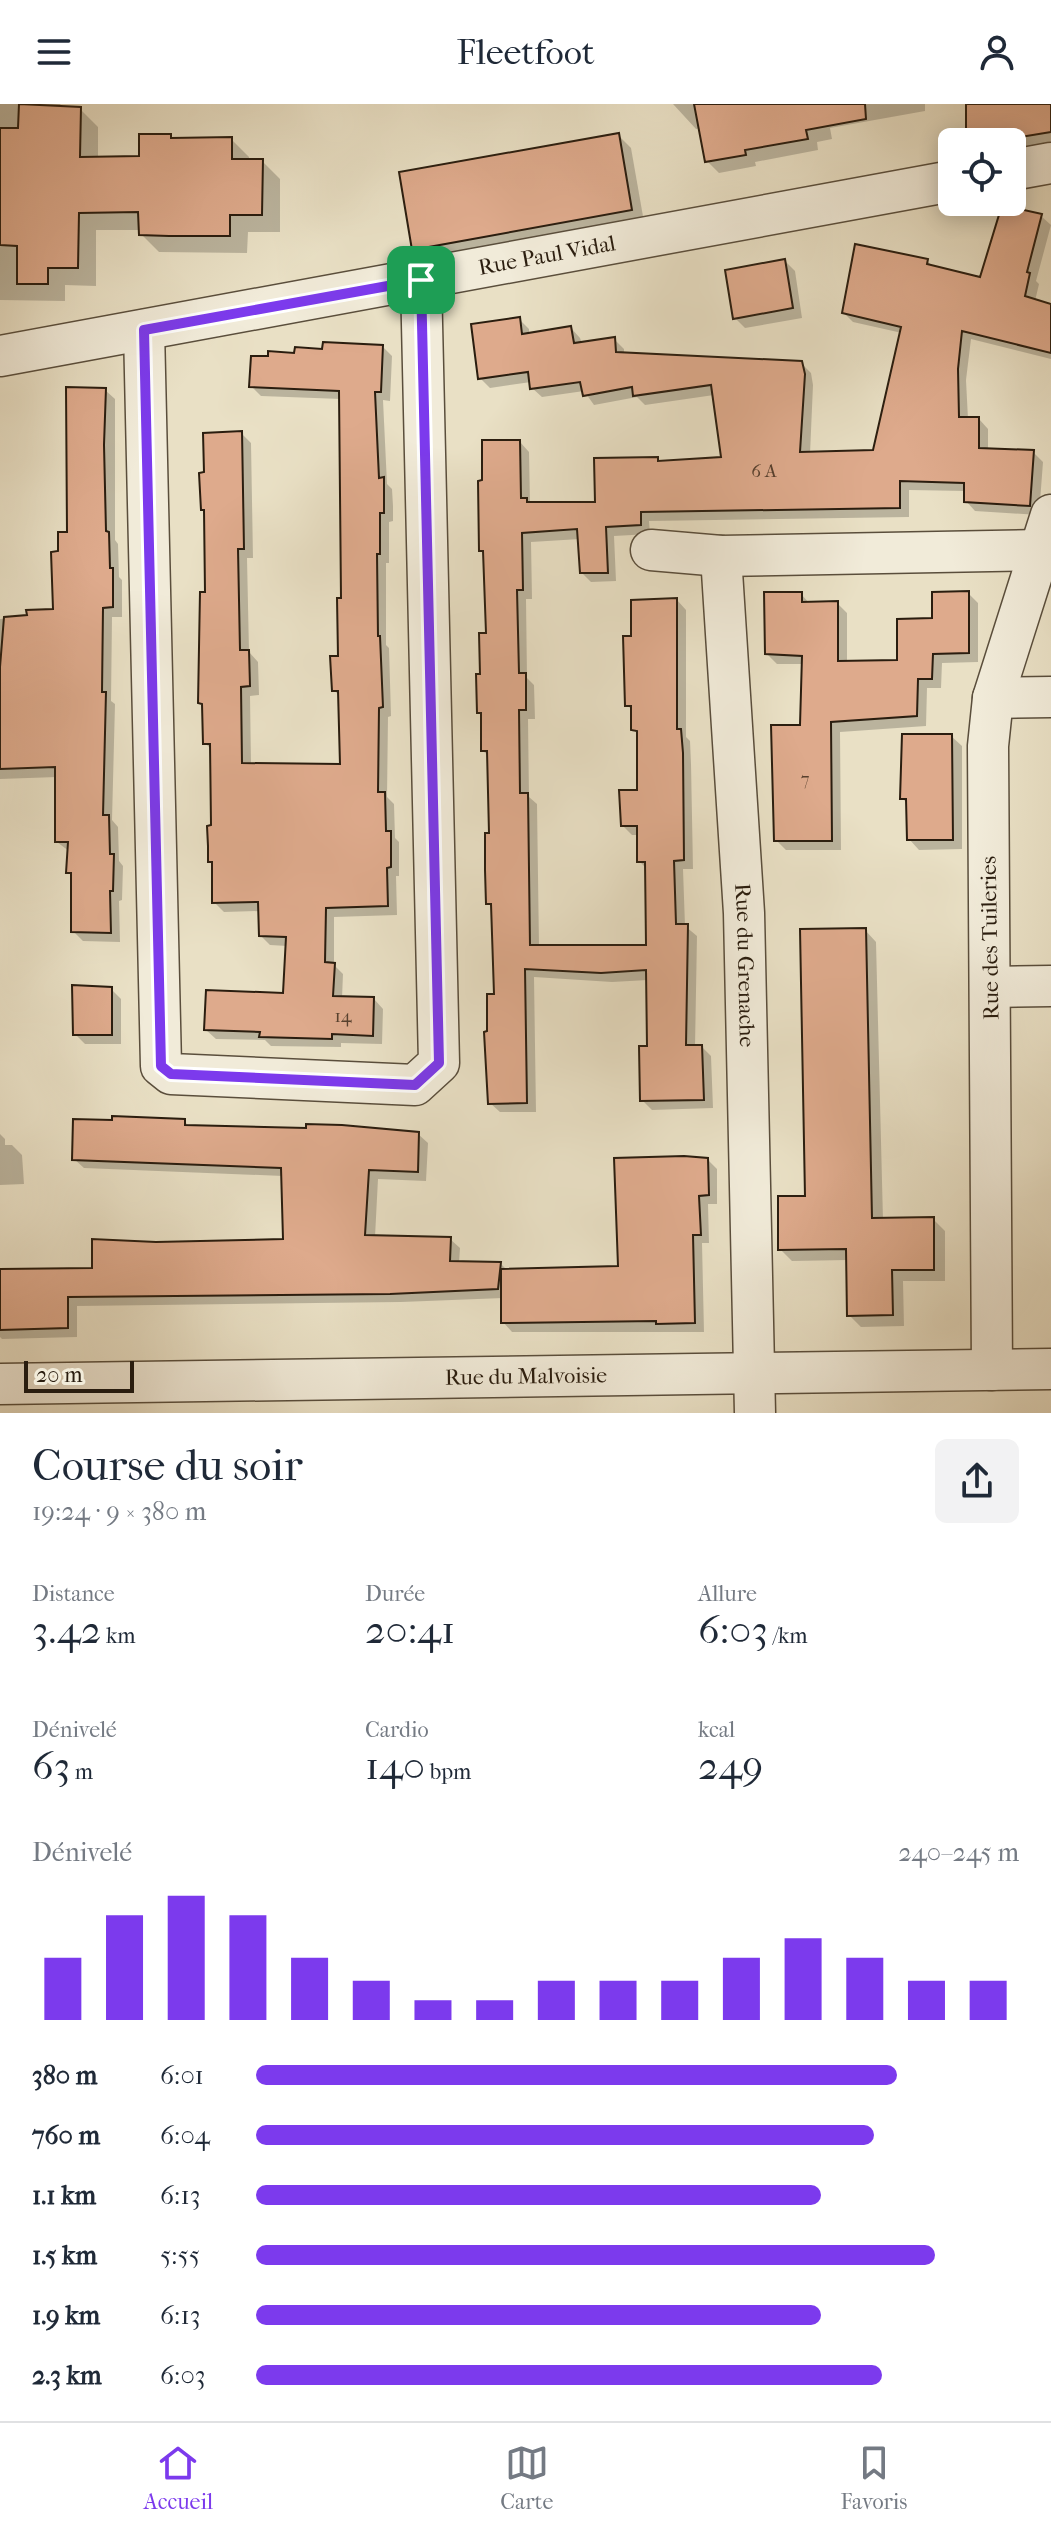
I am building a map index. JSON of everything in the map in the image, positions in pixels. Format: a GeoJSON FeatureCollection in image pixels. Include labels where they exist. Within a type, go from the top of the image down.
{"type":"FeatureCollection","features":[{"type":"Feature","properties":{"kind":"street"},"geometry":{"type":"LineString","coordinates":[[1026,167],[1051,163]]}},
{"type":"Feature","properties":{"kind":"street","name":"Rue Paul Vidal"},"geometry":{"type":"LineString","coordinates":[[0,356],[938,184]]}},
{"type":"Feature","properties":{"kind":"street"},"geometry":{"type":"LineString","coordinates":[[144,330],[161,1066],[171,1074],[415,1085],[439,1063],[421,280]]}},
{"type":"Feature","properties":{"kind":"street"},"geometry":{"type":"LineString","coordinates":[[651,550],[721,556],[1046,533]]}},
{"type":"Feature","properties":{"kind":"street","name":"Rue des Tuileries"},"geometry":{"type":"LineString","coordinates":[[992,1370],[988,746],[993,698],[1046,533]]}},
{"type":"Feature","properties":{"kind":"street","name":"Rue du Grenache"},"geometry":{"type":"LineString","coordinates":[[721,556],[744,913],[754,1394]]}},
{"type":"Feature","properties":{"kind":"street"},"geometry":{"type":"LineString","coordinates":[[993,698],[1051,697]]}},
{"type":"Feature","properties":{"kind":"street"},"geometry":{"type":"LineString","coordinates":[[991,987],[1051,986]]}},
{"type":"Feature","properties":{"kind":"street","name":"Rue du Malvoisie"},"geometry":{"type":"LineString","coordinates":[[0,1384],[754,1394],[992,1370],[1051,1369]]}},
{"type":"Feature","properties":{"kind":"building"},"geometry":{"type":"Polygon","coordinates":[[[19,104],[81,107],[80,157],[139,156],[139,134],[171,134],[171,138],[232,137],[232,159],[263,159],[262,215],[230,215],[230,236],[169,236],[139,235],[138,212],[79,213],[78,268],[48,268],[48,284],[17,284],[17,246],[0,245],[0,128],[18,128],[19,104]]]}},
{"type":"Feature","properties":{"kind":"building"},"geometry":{"type":"Polygon","coordinates":[[[694,104],[865,104],[866,119],[806,130],[808,139],[745,150],[746,155],[705,162],[694,104]]]}},
{"type":"Feature","properties":{"kind":"building"},"geometry":{"type":"Polygon","coordinates":[[[966,104],[1051,104],[1051,132],[1026,136],[1026,128],[966,128],[966,104]]]}},
{"type":"Feature","properties":{"kind":"building"},"geometry":{"type":"Polygon","coordinates":[[[619,133],[632,210],[412,250],[399,172],[619,133]]]}},
{"type":"Feature","properties":{"kind":"building"},"geometry":{"type":"Polygon","coordinates":[[[1026,210],[1042,214],[1027,272],[1030,273],[1025,296],[1051,304],[1051,353],[962,331],[958,369],[959,417],[979,417],[979,448],[1034,450],[1030,506],[964,502],[964,483],[900,481],[900,508],[641,512],[641,525],[606,527],[608,573],[580,573],[577,529],[522,533],[523,590],[517,590],[519,673],[526,673],[526,710],[519,710],[520,793],[528,793],[530,945],[646,945],[645,862],[637,862],[637,826],[621,826],[619,790],[637,790],[637,731],[631,730],[631,706],[625,706],[623,636],[631,636],[631,600],[677,598],[677,729],[681,729],[683,753],[684,860],[674,861],[676,924],[688,924],[686,1045],[702,1045],[704,1100],[640,1101],[639,1046],[647,1046],[646,970],[601,973],[525,969],[527,1103],[488,1104],[484,1032],[487,1031],[487,994],[494,994],[491,904],[486,904],[485,870],[485,833],[489,833],[487,751],[481,751],[481,713],[477,713],[476,674],[480,674],[479,633],[486,633],[483,551],[479,551],[478,481],[482,480],[482,440],[520,440],[521,498],[527,498],[527,502],[595,502],[594,458],[658,457],[658,461],[721,457],[711,385],[633,396],[632,387],[583,396],[580,382],[530,389],[528,372],[478,379],[471,324],[520,317],[522,334],[571,326],[574,343],[615,337],[616,352],[802,361],[805,374],[800,452],[873,450],[901,327],[842,313],[855,244],[928,259],[927,264],[980,277],[999,216],[1026,216],[1026,210]]]}},
{"type":"Feature","properties":{"kind":"building"},"geometry":{"type":"Polygon","coordinates":[[[785,259],[793,308],[733,319],[725,270],[785,259]]]}},
{"type":"Feature","properties":{"kind":"building"},"geometry":{"type":"Polygon","coordinates":[[[323,342],[383,345],[381,392],[375,392],[379,478],[384,477],[384,513],[380,513],[380,554],[377,554],[383,707],[379,708],[378,792],[385,792],[386,831],[391,831],[391,867],[387,868],[388,906],[326,908],[325,962],[335,963],[333,996],[374,997],[373,1036],[332,1034],[332,1039],[259,1037],[260,1032],[204,1030],[206,990],[283,993],[286,937],[259,936],[258,902],[212,903],[212,862],[208,862],[207,826],[211,825],[210,744],[203,744],[202,704],[198,703],[200,592],[205,592],[204,510],[201,510],[199,473],[204,472],[203,433],[242,431],[244,549],[238,549],[240,650],[249,650],[250,686],[241,687],[242,763],[340,764],[338,691],[332,691],[330,656],[338,656],[337,598],[341,598],[339,391],[249,387],[251,356],[268,356],[268,351],[294,353],[295,347],[322,349],[323,342]]]}},
{"type":"Feature","properties":{"kind":"building"},"geometry":{"type":"Polygon","coordinates":[[[66,387],[106,388],[106,531],[109,532],[110,568],[113,568],[113,607],[103,608],[102,692],[106,692],[103,815],[109,815],[110,854],[114,854],[113,891],[110,891],[111,933],[71,932],[71,873],[66,873],[68,842],[55,842],[55,767],[0,769],[0,667],[4,617],[27,615],[26,610],[53,609],[51,552],[58,551],[58,532],[67,532],[66,387]]]}},
{"type":"Feature","properties":{"kind":"building"},"geometry":{"type":"Polygon","coordinates":[[[969,591],[969,653],[933,654],[932,679],[918,679],[917,716],[831,722],[832,841],[774,841],[771,725],[800,725],[802,656],[765,654],[764,592],[802,592],[802,602],[838,601],[838,661],[897,660],[897,619],[932,618],[932,592],[969,591]]]}},
{"type":"Feature","properties":{"kind":"building"},"geometry":{"type":"Polygon","coordinates":[[[902,734],[952,734],[953,840],[907,840],[906,799],[900,799],[902,734]]]}},
{"type":"Feature","properties":{"kind":"building"},"geometry":{"type":"Polygon","coordinates":[[[866,928],[872,1218],[934,1217],[934,1270],[892,1270],[893,1315],[847,1316],[846,1249],[778,1250],[778,1196],[805,1196],[800,929],[866,928]]]}},
{"type":"Feature","properties":{"kind":"building"},"geometry":{"type":"Polygon","coordinates":[[[72,985],[112,987],[112,1035],[73,1035],[72,985]]]}},
{"type":"Feature","properties":{"kind":"building"},"geometry":{"type":"Polygon","coordinates":[[[112,1116],[185,1119],[185,1125],[306,1128],[306,1124],[342,1125],[419,1132],[418,1172],[369,1170],[365,1235],[451,1237],[450,1261],[501,1262],[498,1289],[390,1294],[68,1297],[68,1328],[0,1330],[0,1269],[92,1268],[92,1239],[156,1242],[283,1239],[281,1168],[72,1160],[73,1119],[112,1120],[112,1116]]]}},
{"type":"Feature","properties":{"kind":"building"},"geometry":{"type":"Polygon","coordinates":[[[614,1158],[708,1158],[709,1195],[699,1196],[701,1235],[693,1235],[695,1323],[501,1323],[501,1269],[618,1266],[614,1158]]]}},
{"type":"Feature","properties":{"kind":"route"},"geometry":{"type":"LineString","coordinates":[[421,280],[439,1063],[415,1085],[171,1074],[161,1066],[144,330],[421,280]]}}]}
